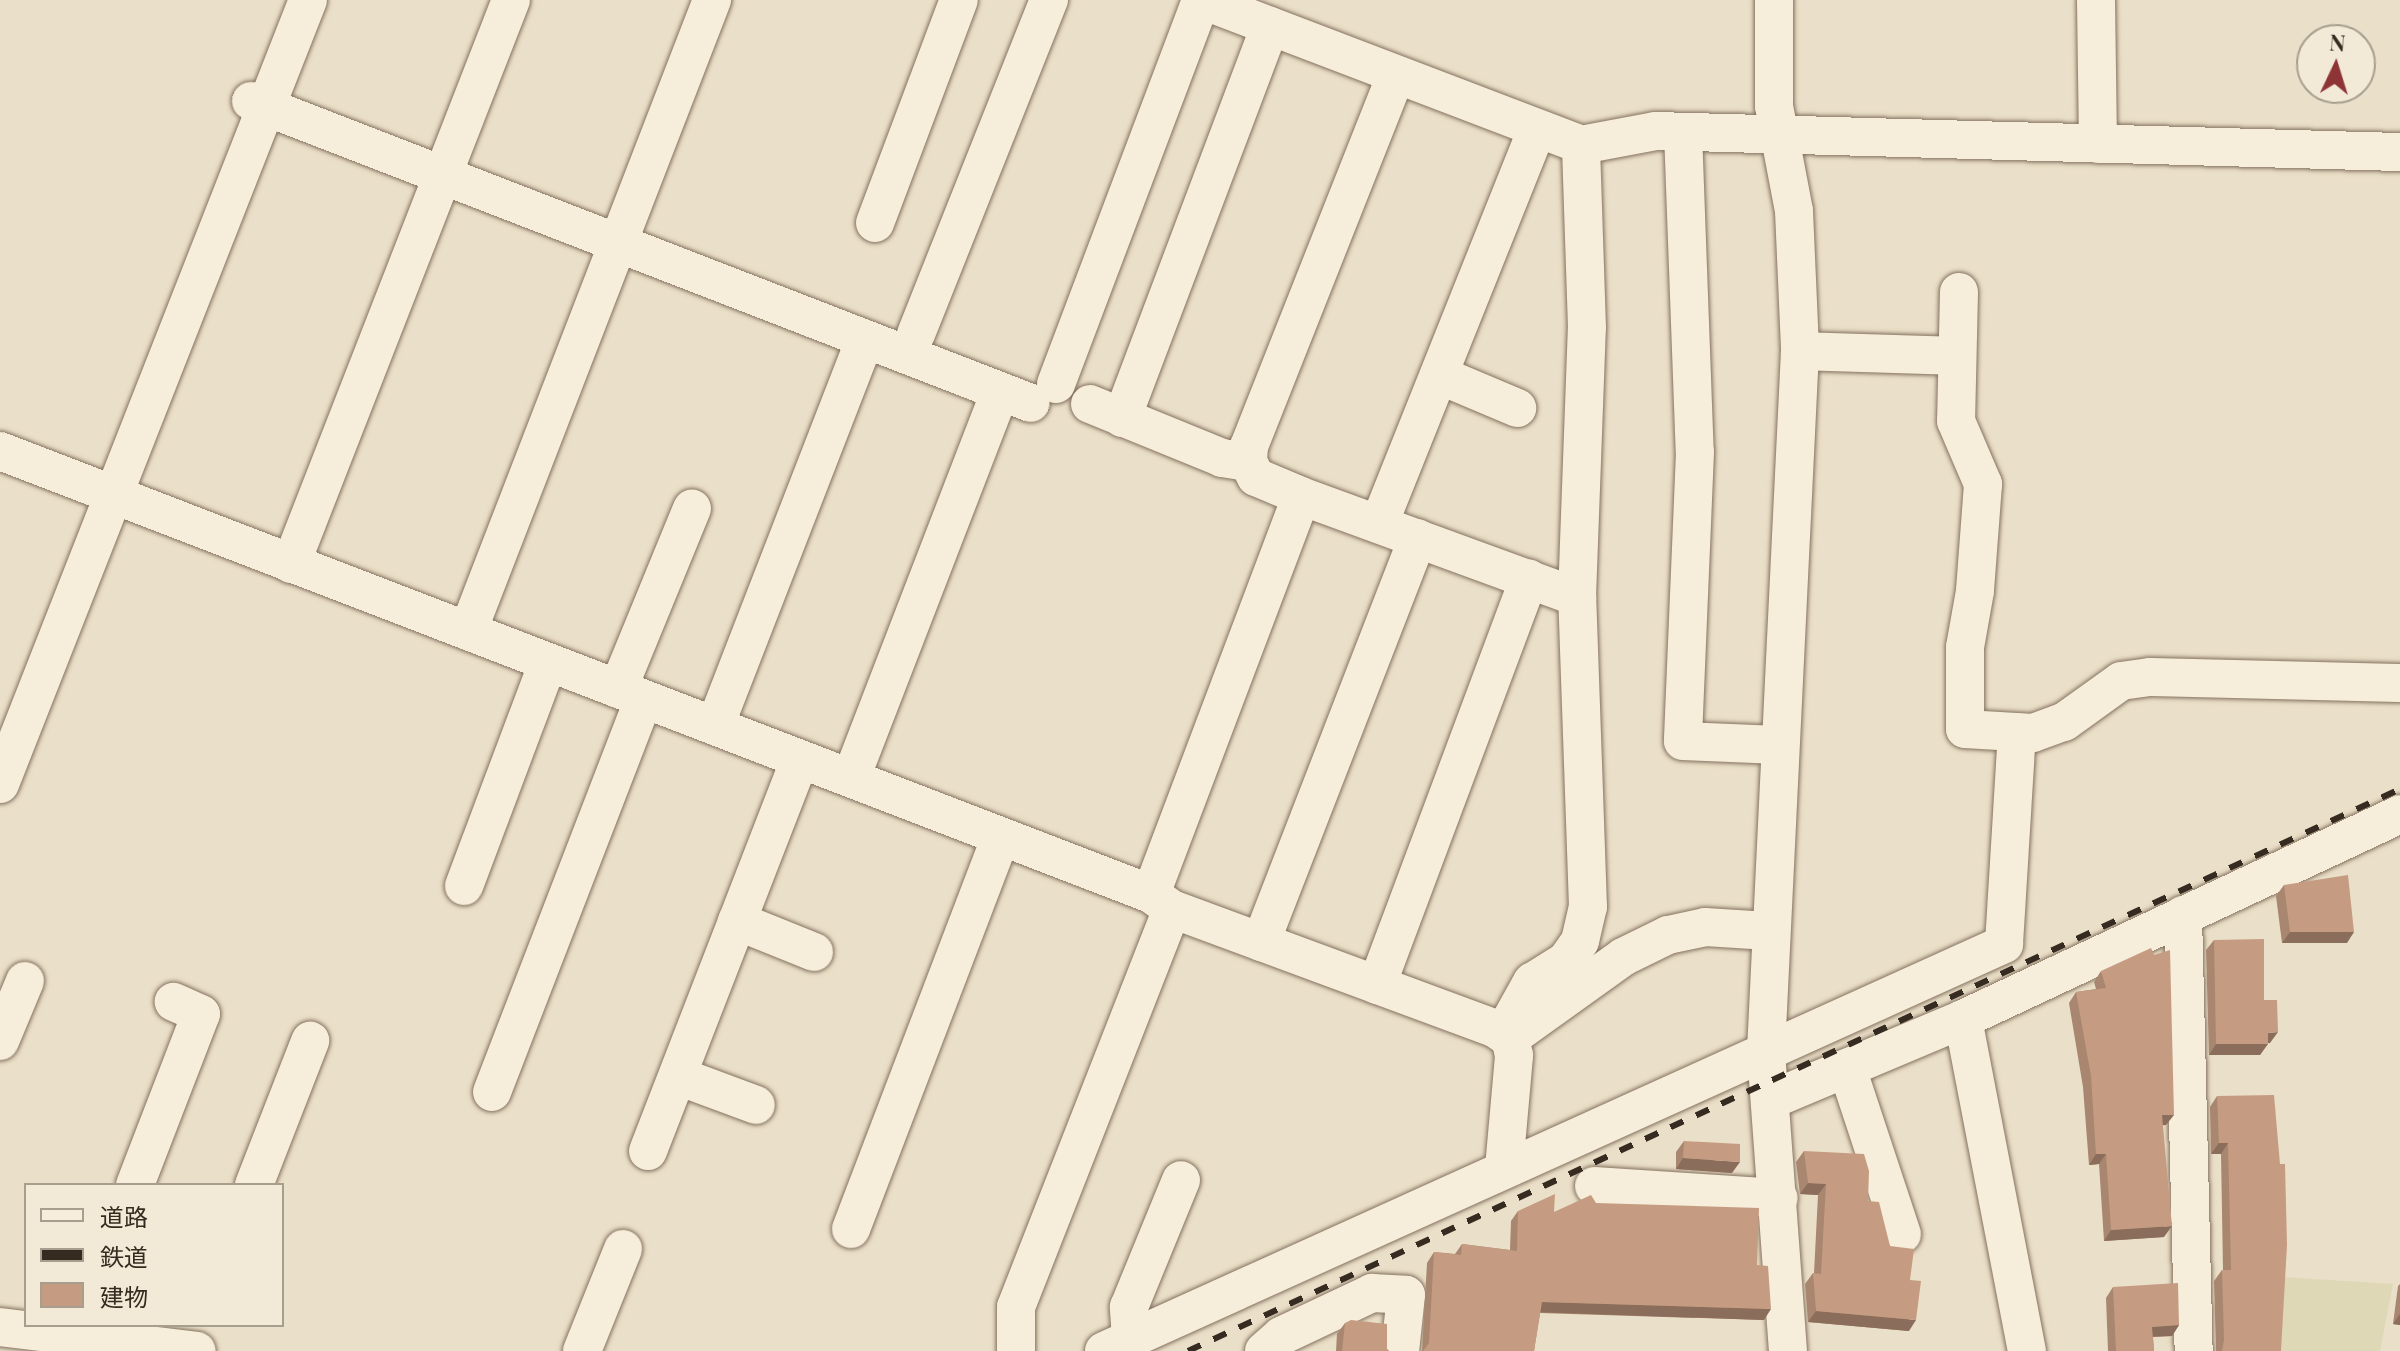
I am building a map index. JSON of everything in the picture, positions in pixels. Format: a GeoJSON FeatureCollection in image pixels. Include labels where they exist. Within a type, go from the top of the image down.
{"type":"FeatureCollection","features":[{"type":"Feature","properties":{"kind":"street"},"geometry":{"type":"LineString","coordinates":[[0,784],[113,495],[259,104],[308,0]]}},
{"type":"Feature","properties":{"kind":"street"},"geometry":{"type":"LineString","coordinates":[[291,564],[511,0]]}},
{"type":"Feature","properties":{"kind":"street"},"geometry":{"type":"LineString","coordinates":[[468,631],[712,0]]}},
{"type":"Feature","properties":{"kind":"street"},"geometry":{"type":"LineString","coordinates":[[875,223],[959,0]]}},
{"type":"Feature","properties":{"kind":"street"},"geometry":{"type":"LineString","coordinates":[[916,334],[1049,0]]}},
{"type":"Feature","properties":{"kind":"street"},"geometry":{"type":"LineString","coordinates":[[1774,0],[1774,106],[1794,211],[1800,351],[1778,745],[1766,1052],[1773,1099],[1788,1351]]}},
{"type":"Feature","properties":{"kind":"street"},"geometry":{"type":"LineString","coordinates":[[2096,0],[2098,144]]}},
{"type":"Feature","properties":{"kind":"street"},"geometry":{"type":"LineString","coordinates":[[851,778],[1208,1],[1581,145],[1656,131],[2400,152]]}},
{"type":"Feature","properties":{"kind":"street"},"geometry":{"type":"LineString","coordinates":[[1248,462],[1222,458],[1106,411],[1270,26]]}},
{"type":"Feature","properties":{"kind":"street"},"geometry":{"type":"LineString","coordinates":[[1396,75],[1249,446],[1248,462],[1256,477],[1301,496],[1577,597]]}},
{"type":"Feature","properties":{"kind":"street"},"geometry":{"type":"LineString","coordinates":[[259,104],[865,339],[1029,393]]}},
{"type":"Feature","properties":{"kind":"street"},"geometry":{"type":"LineString","coordinates":[[1379,524],[1537,129]]}},
{"type":"Feature","properties":{"kind":"street"},"geometry":{"type":"LineString","coordinates":[[1683,132],[1695,452],[1683,741],[1778,745]]}},
{"type":"Feature","properties":{"kind":"street"},"geometry":{"type":"LineString","coordinates":[[1506,1036],[1532,982],[1566,961],[1580,941],[1588,907],[1577,597],[1587,328],[1581,145]]}},
{"type":"Feature","properties":{"kind":"street"},"geometry":{"type":"LineString","coordinates":[[1959,292],[1956,421],[1983,484],[1975,591],[1965,647],[1965,729],[2033,733],[2064,722],[2121,681],[2400,683]]}},
{"type":"Feature","properties":{"kind":"street"},"geometry":{"type":"LineString","coordinates":[[715,726],[865,339]]}},
{"type":"Feature","properties":{"kind":"street"},"geometry":{"type":"LineString","coordinates":[[1800,351],[1957,356]]}},
{"type":"Feature","properties":{"kind":"street"},"geometry":{"type":"LineString","coordinates":[[1439,375],[1517,408]]}},
{"type":"Feature","properties":{"kind":"street"},"geometry":{"type":"LineString","coordinates":[[0,451],[851,778],[1506,1036],[1514,1056],[1504,1169]]}},
{"type":"Feature","properties":{"kind":"street"},"geometry":{"type":"LineString","coordinates":[[1016,1351],[1016,1307],[1301,496]]}},
{"type":"Feature","properties":{"kind":"street"},"geometry":{"type":"LineString","coordinates":[[492,1092],[692,509]]}},
{"type":"Feature","properties":{"kind":"street"},"geometry":{"type":"LineString","coordinates":[[1261,942],[1418,538]]}},
{"type":"Feature","properties":{"kind":"street"},"geometry":{"type":"LineString","coordinates":[[1377,985],[1529,579]]}},
{"type":"Feature","properties":{"kind":"street"},"geometry":{"type":"LineString","coordinates":[[464,886],[548,663]]}},
{"type":"Feature","properties":{"kind":"street"},"geometry":{"type":"LineString","coordinates":[[1117,1345],[2004,944],[2017,732]]}},
{"type":"Feature","properties":{"kind":"street"},"geometry":{"type":"LineString","coordinates":[[648,1151],[800,759]]}},
{"type":"Feature","properties":{"kind":"street"},"geometry":{"type":"LineString","coordinates":[[1773,1099],[1963,1019],[2400,814]]}},
{"type":"Feature","properties":{"kind":"street"},"geometry":{"type":"LineString","coordinates":[[851,1229],[1001,837]]}},
{"type":"Feature","properties":{"kind":"street"},"geometry":{"type":"LineString","coordinates":[[2183,915],[2194,1351]]}},
{"type":"Feature","properties":{"kind":"street"},"geometry":{"type":"LineString","coordinates":[[737,921],[814,952]]}},
{"type":"Feature","properties":{"kind":"street"},"geometry":{"type":"LineString","coordinates":[[1506,1036],[1623,957],[1668,935],[1705,927],[1769,931]]}},
{"type":"Feature","properties":{"kind":"street"},"geometry":{"type":"LineString","coordinates":[[0,1041],[25,981]]}},
{"type":"Feature","properties":{"kind":"street"},"geometry":{"type":"LineString","coordinates":[[136,1183],[201,1014],[174,1002]]}},
{"type":"Feature","properties":{"kind":"street"},"geometry":{"type":"LineString","coordinates":[[1963,1019],[2027,1351]]}},
{"type":"Feature","properties":{"kind":"street"},"geometry":{"type":"LineString","coordinates":[[255,1183],[310,1041]]}},
{"type":"Feature","properties":{"kind":"street"},"geometry":{"type":"LineString","coordinates":[[1847,1068],[1902,1234]]}},
{"type":"Feature","properties":{"kind":"street"},"geometry":{"type":"LineString","coordinates":[[678,1076],[756,1105]]}},
{"type":"Feature","properties":{"kind":"street"},"geometry":{"type":"LineString","coordinates":[[1117,1345],[1129,1307],[1181,1180]]}},
{"type":"Feature","properties":{"kind":"street"},"geometry":{"type":"LineString","coordinates":[[1594,1186],[1779,1198]]}},
{"type":"Feature","properties":{"kind":"street"},"geometry":{"type":"LineString","coordinates":[[582,1351],[623,1249]]}},
{"type":"Feature","properties":{"kind":"street"},"geometry":{"type":"LineString","coordinates":[[1264,1351],[1281,1336],[1372,1293],[1406,1295],[1400,1351]]}},
{"type":"Feature","properties":{"kind":"street"},"geometry":{"type":"LineString","coordinates":[[0,1327],[79,1330],[197,1351]]}},
{"type":"Feature","properties":{"kind":"street"},"geometry":{"type":"LineString","coordinates":[[191,1350],[199,1327]]}},
{"type":"Feature","properties":{"kind":"shaded area"},"geometry":{"type":"Polygon","coordinates":[[[2282,1277],[2393,1284],[2380,1351],[2278,1351],[2282,1277]]]}},
{"type":"Feature","properties":{"kind":"building"},"geometry":{"type":"Polygon","coordinates":[[[2348,875],[2354,932],[2290,932],[2284,885],[2348,875]]]}},
{"type":"Feature","properties":{"kind":"building"},"geometry":{"type":"Polygon","coordinates":[[[2264,939],[2264,1000],[2277,1000],[2278,1032],[2268,1033],[2268,1044],[2216,1044],[2214,940],[2264,939]]]}},
{"type":"Feature","properties":{"kind":"building"},"geometry":{"type":"Polygon","coordinates":[[[2151,948],[2154,955],[2170,950],[2174,1115],[2162,1115],[2172,1226],[2111,1230],[2106,1154],[2096,1154],[2091,1076],[2076,992],[2106,988],[2101,971],[2151,948]]]}},
{"type":"Feature","properties":{"kind":"building"},"geometry":{"type":"Polygon","coordinates":[[[2274,1095],[2280,1164],[2285,1164],[2287,1245],[2281,1351],[2222,1351],[2222,1270],[2231,1270],[2228,1143],[2219,1143],[2217,1096],[2274,1095]]]}},
{"type":"Feature","properties":{"kind":"building"},"geometry":{"type":"Polygon","coordinates":[[[1684,1141],[1740,1144],[1740,1162],[1683,1158],[1684,1141]]]}},
{"type":"Feature","properties":{"kind":"building"},"geometry":{"type":"Polygon","coordinates":[[[1804,1151],[1864,1154],[1869,1171],[1868,1201],[1879,1202],[1890,1246],[1914,1249],[1910,1280],[1921,1281],[1916,1320],[1816,1311],[1813,1273],[1821,1274],[1826,1184],[1808,1183],[1804,1151]]]}},
{"type":"Feature","properties":{"kind":"building"},"geometry":{"type":"Polygon","coordinates":[[[1555,1194],[1554,1212],[1591,1195],[1596,1203],[1759,1208],[1757,1265],[1768,1266],[1771,1309],[1542,1302],[1534,1351],[1423,1351],[1429,1343],[1434,1252],[1461,1255],[1462,1244],[1517,1251],[1518,1211],[1555,1194]]]}},
{"type":"Feature","properties":{"kind":"building"},"geometry":{"type":"Polygon","coordinates":[[[2178,1283],[2179,1325],[2152,1327],[2154,1351],[2116,1351],[2113,1287],[2178,1283]]]}},
{"type":"Feature","properties":{"kind":"building"},"geometry":{"type":"Polygon","coordinates":[[[1351,1320],[1387,1324],[1389,1351],[1342,1351],[1345,1323],[1351,1320]]]}},
{"type":"Feature","properties":{"kind":"railway"},"geometry":{"type":"LineString","coordinates":[[1188,1351],[2400,789]]}}]}
